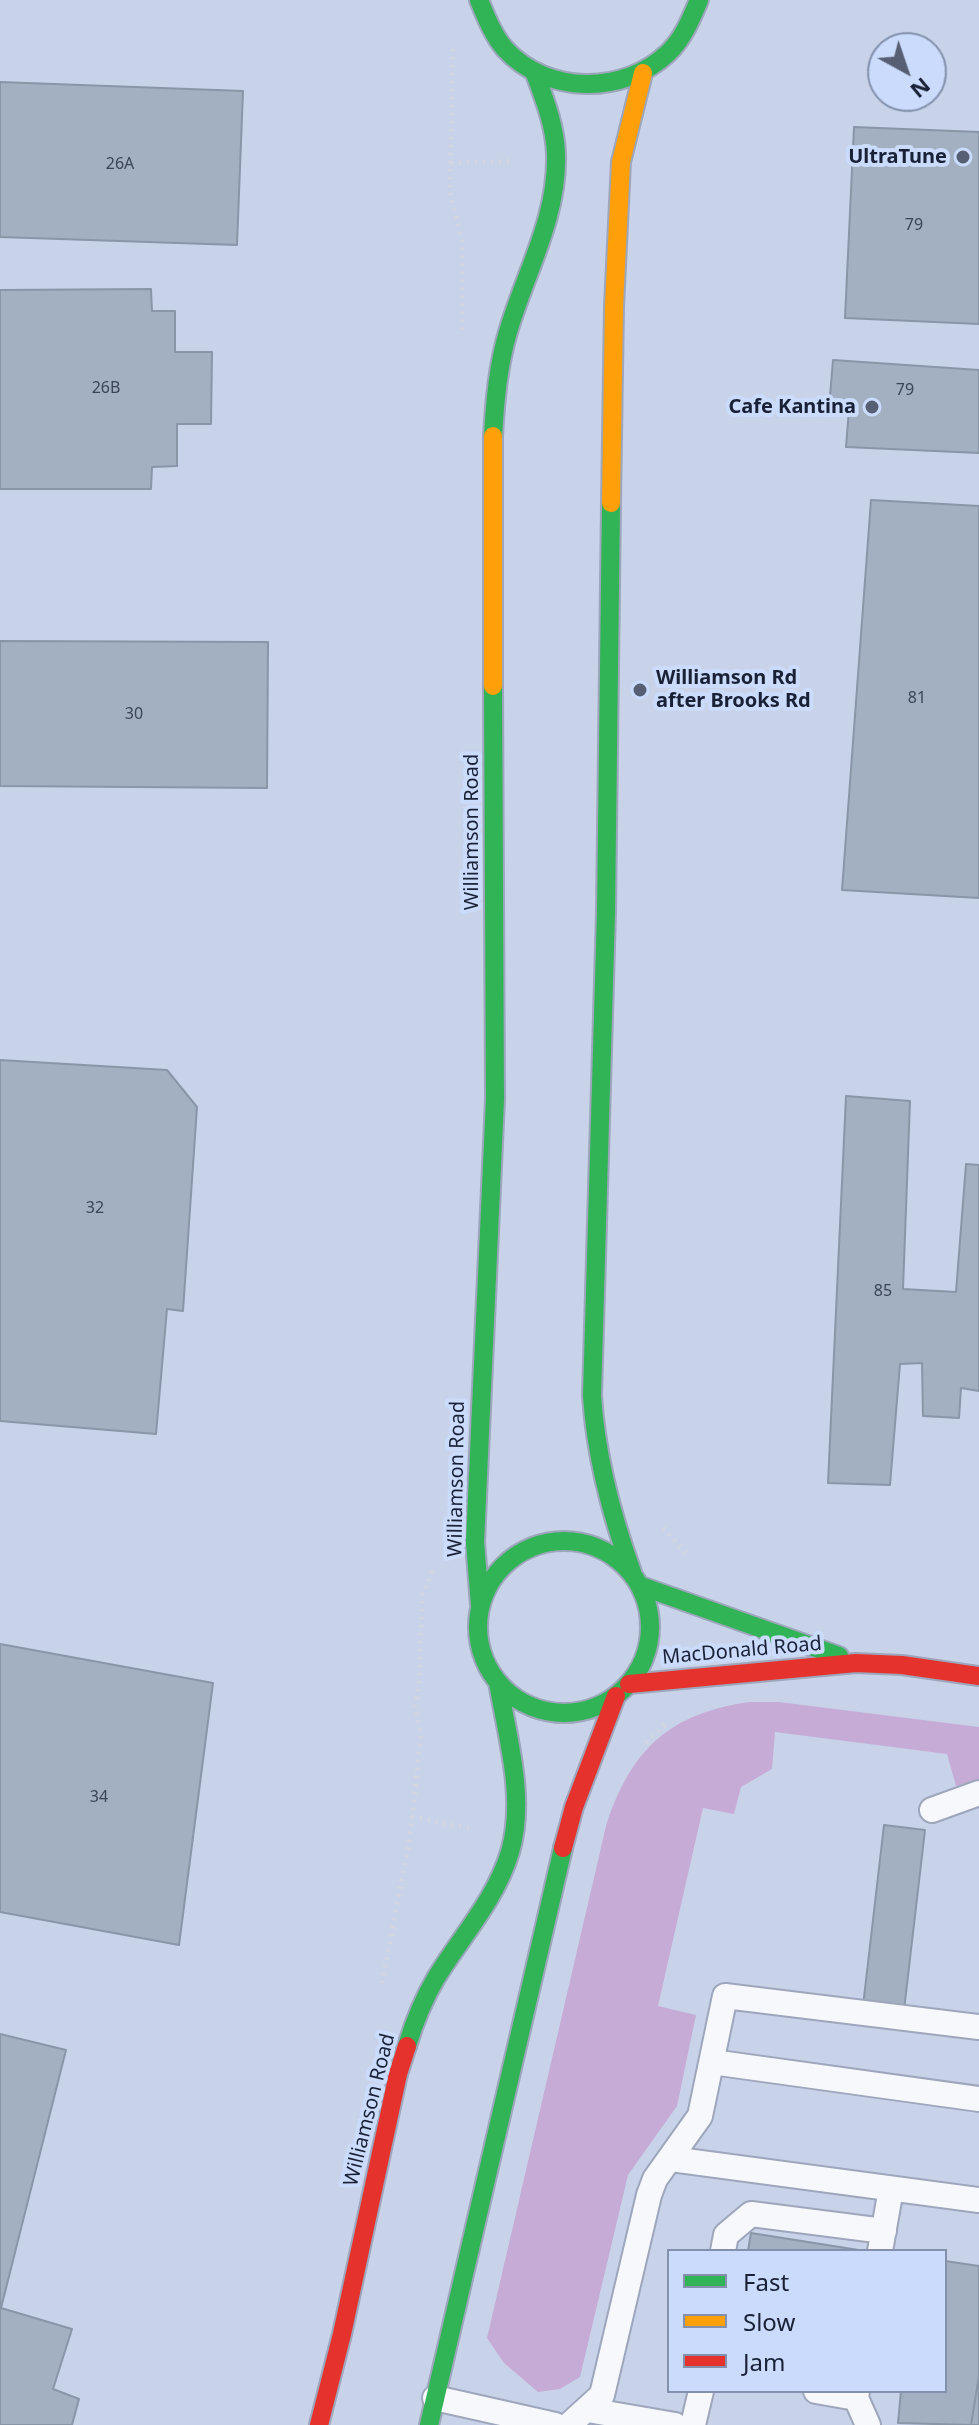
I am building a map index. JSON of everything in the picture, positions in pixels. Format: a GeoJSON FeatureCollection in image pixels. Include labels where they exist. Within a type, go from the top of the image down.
{"type":"FeatureCollection","features":[{"type":"Feature","properties":{"kind":"main road"},"geometry":{"type":"LineString","coordinates":[[479,0],[488,25],[508,51],[534,71],[569,84],[594,85],[607,85],[643,73],[672,51],[694,20],[699,0]]}},
{"type":"Feature","properties":{"kind":"main road"},"geometry":{"type":"LineString","coordinates":[[694,20],[719,7]]}},
{"type":"Feature","properties":{"kind":"main road","name":"Williamson Road"},"geometry":{"type":"LineString","coordinates":[[480,1605],[475,1542],[495,1099],[492,459],[495,391],[508,332],[553,208],[557,161],[552,122],[534,71]]}},
{"type":"Feature","properties":{"kind":"main road"},"geometry":{"type":"LineString","coordinates":[[429,2425],[566,1834],[582,1779],[622,1690],[639,1670],[650,1636],[651,1619],[603,1486],[593,1437],[592,1396],[606,926],[614,306],[621,162],[643,73]]}},
{"type":"Feature","properties":{"kind":"main road"},"geometry":{"type":"LineString","coordinates":[[622,1690],[584,1710],[552,1712],[521,1702],[498,1682],[480,1646],[480,1605],[499,1570],[519,1553],[545,1543],[571,1541],[597,1547],[620,1560],[637,1579]]}},
{"type":"Feature","properties":{"kind":"main road","name":"MacDonald Road"},"geometry":{"type":"LineString","coordinates":[[637,1579],[860,1663]]}},
{"type":"Feature","properties":{"kind":"main road","name":"MacDonald Road"},"geometry":{"type":"LineString","coordinates":[[622,1690],[747,1670],[860,1663],[979,1676]]}},
{"type":"Feature","properties":{"kind":"main road","name":"Williamson Road"},"geometry":{"type":"LineString","coordinates":[[319,2425],[342,2334],[395,2088],[410,2035],[436,1978],[489,1895],[514,1836],[514,1790],[498,1682]]}},
{"type":"Feature","properties":{"kind":"lane"},"geometry":{"type":"LineString","coordinates":[[932,1810],[979,1793]]}},
{"type":"Feature","properties":{"kind":"lane"},"geometry":{"type":"LineString","coordinates":[[579,2417],[602,2395],[655,2179],[700,2116],[725,1996],[979,2027]]}},
{"type":"Feature","properties":{"kind":"lane"},"geometry":{"type":"LineString","coordinates":[[712,2062],[979,2099]]}},
{"type":"Feature","properties":{"kind":"lane"},"geometry":{"type":"LineString","coordinates":[[671,2159],[979,2200]]}},
{"type":"Feature","properties":{"kind":"lane"},"geometry":{"type":"LineString","coordinates":[[723,2249],[726,2235],[751,2214],[882,2241],[891,2189]]}},
{"type":"Feature","properties":{"kind":"lane"},"geometry":{"type":"LineString","coordinates":[[693,2425],[701,2393]]}},
{"type":"Feature","properties":{"kind":"lane"},"geometry":{"type":"LineString","coordinates":[[856,2394],[868,2425]]}},
{"type":"Feature","properties":{"kind":"lane"},"geometry":{"type":"LineString","coordinates":[[435,2398],[555,2425]]}},
{"type":"Feature","properties":{"kind":"lane"},"geometry":{"type":"LineString","coordinates":[[579,2417],[675,2425]]}},
{"type":"Feature","properties":{"kind":"path"},"geometry":{"type":"LineString","coordinates":[[453,41],[450,192],[462,241]]}},
{"type":"Feature","properties":{"kind":"path"},"geometry":{"type":"LineString","coordinates":[[451,163],[520,160]]}},
{"type":"Feature","properties":{"kind":"path"},"geometry":{"type":"LineString","coordinates":[[656,1520],[699,1564]]}},
{"type":"Feature","properties":{"kind":"path"},"geometry":{"type":"LineString","coordinates":[[419,1685],[422,1596]]}},
{"type":"Feature","properties":{"kind":"path"},"geometry":{"type":"LineString","coordinates":[[641,1749],[656,1731],[669,1722]]}},
{"type":"Feature","properties":{"kind":"path"},"geometry":{"type":"LineString","coordinates":[[412,1817],[514,1836]]}},
{"type":"Feature","properties":{"kind":"shaded area"},"geometry":{"type":"Polygon","coordinates":[[[750,1702],[779,1702],[979,1727],[979,1780],[956,1786],[947,1754],[775,1732],[772,1769],[741,1787],[734,1814],[703,1808],[658,2006],[696,2015],[677,2106],[628,2175],[580,2377],[560,2389],[538,2392],[504,2363],[487,2338],[606,1826],[628,1776],[657,1739],[697,1715],[750,1702]]]}},
{"type":"Feature","properties":{"kind":"building"},"geometry":{"type":"Polygon","coordinates":[[[0,82],[243,91],[237,245],[0,237],[0,82]]]}},
{"type":"Feature","properties":{"kind":"building"},"geometry":{"type":"Polygon","coordinates":[[[854,127],[979,132],[979,324],[845,318],[854,127]]]}},
{"type":"Feature","properties":{"kind":"building"},"geometry":{"type":"Polygon","coordinates":[[[151,289],[152,311],[175,311],[175,352],[212,352],[211,424],[177,424],[177,466],[152,467],[151,489],[0,489],[0,290],[151,289]]]}},
{"type":"Feature","properties":{"kind":"building"},"geometry":{"type":"Polygon","coordinates":[[[833,360],[979,370],[979,453],[846,447],[849,409],[829,408],[833,360]]]}},
{"type":"Feature","properties":{"kind":"building"},"geometry":{"type":"Polygon","coordinates":[[[871,500],[979,506],[979,898],[842,890],[871,500]]]}},
{"type":"Feature","properties":{"kind":"building"},"geometry":{"type":"Polygon","coordinates":[[[0,641],[268,642],[267,788],[0,786],[0,641]]]}},
{"type":"Feature","properties":{"kind":"building"},"geometry":{"type":"Polygon","coordinates":[[[0,1060],[167,1070],[197,1107],[183,1311],[167,1309],[156,1434],[0,1421],[0,1060]]]}},
{"type":"Feature","properties":{"kind":"building"},"geometry":{"type":"Polygon","coordinates":[[[846,1096],[910,1101],[903,1289],[956,1292],[966,1164],[979,1165],[979,1391],[961,1388],[959,1418],[923,1416],[922,1363],[900,1364],[890,1485],[828,1483],[846,1096]]]}},
{"type":"Feature","properties":{"kind":"building"},"geometry":{"type":"Polygon","coordinates":[[[0,1644],[213,1683],[179,1945],[0,1912],[0,1644]]]}},
{"type":"Feature","properties":{"kind":"building"},"geometry":{"type":"Polygon","coordinates":[[[884,1825],[925,1830],[904,2010],[863,2006],[884,1825]]]}},
{"type":"Feature","properties":{"kind":"building"},"geometry":{"type":"Polygon","coordinates":[[[0,2034],[66,2050],[1,2308],[72,2329],[53,2389],[79,2399],[72,2425],[0,2425],[0,2034]]]}},
{"type":"Feature","properties":{"kind":"building"},"geometry":{"type":"Polygon","coordinates":[[[751,2233],[852,2249],[748,2249],[751,2233]]]}},
{"type":"Feature","properties":{"kind":"building"},"geometry":{"type":"Polygon","coordinates":[[[947,2261],[979,2266],[979,2376],[971,2425],[898,2423],[901,2393],[947,2393],[947,2261]]]}},
{"type":"Feature","properties":{"kind":"building"},"geometry":{"type":"Polygon","coordinates":[[[979,2376],[979,2425],[971,2425],[979,2376]]]}},
{"type":"Feature","properties":{"kind":"traffic: fast"},"geometry":{"type":"LineString","coordinates":[[479,0],[501,44],[522,64],[563,82],[586,84],[630,77],[650,67],[678,41],[699,0]]}},
{"type":"Feature","properties":{"kind":"traffic: fast"},"geometry":{"type":"LineString","coordinates":[[493,436],[505,345],[546,223],[555,178],[554,133],[534,71]]}},
{"type":"Feature","properties":{"kind":"traffic: fast"},"geometry":{"type":"LineString","coordinates":[[611,503],[606,912],[592,1396],[606,1485],[632,1572]]}},
{"type":"Feature","properties":{"kind":"traffic: fast"},"geometry":{"type":"LineString","coordinates":[[480,1605],[475,1542],[495,1099],[493,686]]}},
{"type":"Feature","properties":{"kind":"traffic: fast"},"geometry":{"type":"LineString","coordinates":[[564,1541],[597,1547],[625,1566],[644,1594],[650,1627],[644,1660],[625,1688],[597,1707],[564,1713],[531,1707],[503,1688],[484,1660],[478,1627],[484,1594],[503,1566],[531,1547],[564,1541]]}},
{"type":"Feature","properties":{"kind":"traffic: fast"},"geometry":{"type":"LineString","coordinates":[[641,1586],[839,1656]]}},
{"type":"Feature","properties":{"kind":"traffic: fast"},"geometry":{"type":"LineString","coordinates":[[407,2046],[431,1986],[487,1902],[510,1852],[516,1789],[498,1682]]}},
{"type":"Feature","properties":{"kind":"traffic: fast"},"geometry":{"type":"LineString","coordinates":[[429,2425],[563,1848]]}},
{"type":"Feature","properties":{"kind":"traffic: slow"},"geometry":{"type":"LineString","coordinates":[[611,503],[614,306],[621,162],[643,73]]}},
{"type":"Feature","properties":{"kind":"traffic: slow"},"geometry":{"type":"LineString","coordinates":[[493,436],[493,686]]}},
{"type":"Feature","properties":{"kind":"traffic: jam"},"geometry":{"type":"LineString","coordinates":[[629,1684],[856,1663],[902,1665],[979,1676]]}},
{"type":"Feature","properties":{"kind":"traffic: jam"},"geometry":{"type":"LineString","coordinates":[[563,1848],[574,1807],[616,1696]]}},
{"type":"Feature","properties":{"kind":"traffic: jam"},"geometry":{"type":"LineString","coordinates":[[319,2425],[342,2334],[398,2074],[407,2046]]}},
{"type":"Feature","properties":{"kind":"place","name":"UltraTune"},"geometry":{"type":"Point","coordinates":[963,157]}},
{"type":"Feature","properties":{"kind":"place","name":"Cafe Kantina"},"geometry":{"type":"Point","coordinates":[872,407]}},
{"type":"Feature","properties":{"kind":"place","name":"Williamson Rd after Brooks Rd"},"geometry":{"type":"Point","coordinates":[640,690]}}]}
